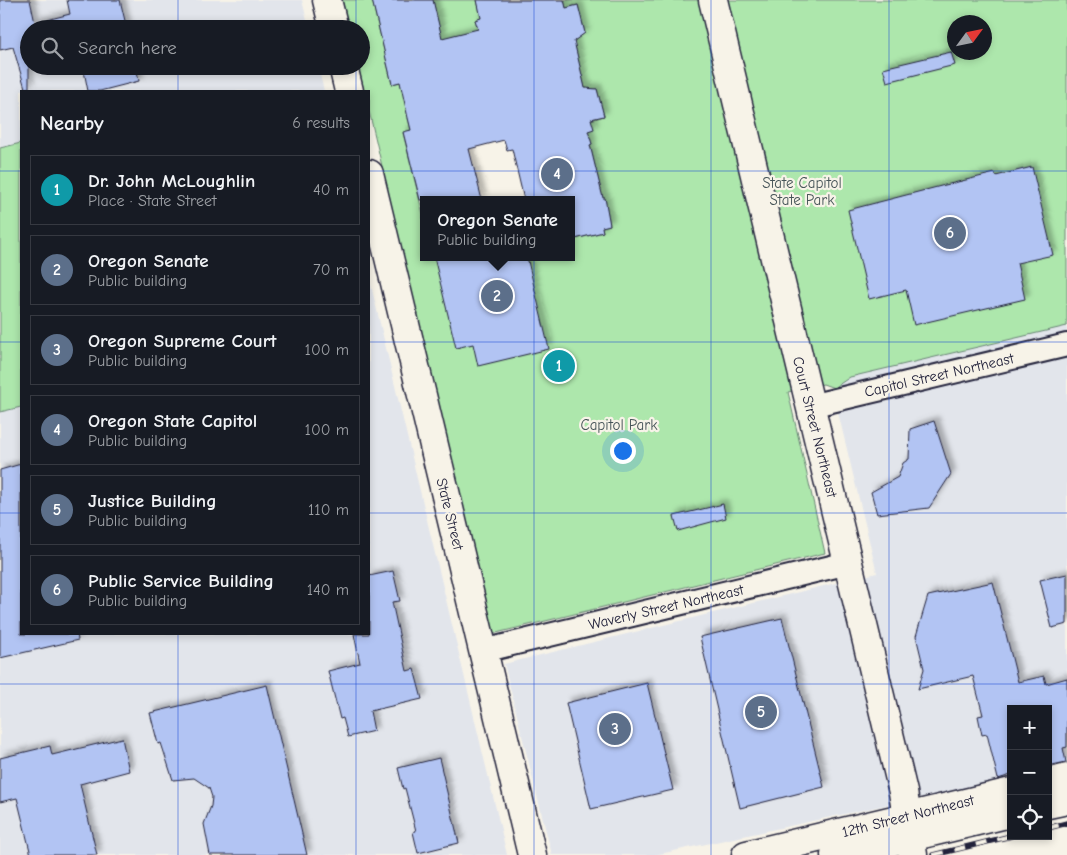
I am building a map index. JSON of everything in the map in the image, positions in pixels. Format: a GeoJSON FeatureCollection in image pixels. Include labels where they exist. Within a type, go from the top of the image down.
{"type":"FeatureCollection","features":[{"type":"Feature","properties":{"kind":"main road"},"geometry":{"type":"LineString","coordinates":[[327,0],[332,20]]}},
{"type":"Feature","properties":{"kind":"main road","name":"Court Street Northeast"},"geometry":{"type":"LineString","coordinates":[[712,0],[903,792],[910,836]]}},
{"type":"Feature","properties":{"kind":"main road"},"geometry":{"type":"LineString","coordinates":[[345,75],[349,90]]}},
{"type":"Feature","properties":{"kind":"main road","name":"State Street"},"geometry":{"type":"LineString","coordinates":[[370,178],[532,855]]}},
{"type":"Feature","properties":{"kind":"main road"},"geometry":{"type":"LineString","coordinates":[[1052,781],[1067,778]]}},
{"type":"Feature","properties":{"kind":"main road","name":"12th Street Northeast"},"geometry":{"type":"LineString","coordinates":[[746,855],[910,836],[1007,794]]}},
{"type":"Feature","properties":{"kind":"main road"},"geometry":{"type":"LineString","coordinates":[[1052,803],[1067,800]]}},
{"type":"Feature","properties":{"kind":"main road","name":"12th Street Northeast"},"geometry":{"type":"LineString","coordinates":[[835,855],[1007,814]]}},
{"type":"Feature","properties":{"kind":"street","name":"Capitol Street Northeast"},"geometry":{"type":"LineString","coordinates":[[810,406],[1067,345]]}},
{"type":"Feature","properties":{"kind":"street","name":"Waverly Street Northeast"},"geometry":{"type":"LineString","coordinates":[[483,650],[848,563]]}},
{"type":"Feature","properties":{"kind":"shaded area"},"geometry":{"type":"Polygon","coordinates":[[[0,0],[302,0],[307,20],[20,20],[20,75],[320,75],[324,90],[20,90],[20,143],[0,148],[0,0]]]}},
{"type":"Feature","properties":{"kind":"shaded area"},"geometry":{"type":"Polygon","coordinates":[[[1067,85],[1067,766],[1052,769],[1052,705],[1007,705],[1007,779],[655,855],[552,855],[504,664],[877,573],[775,153],[1067,85]]]}},
{"type":"Feature","properties":{"kind":"shaded area"},"geometry":{"type":"Polygon","coordinates":[[[370,281],[507,855],[0,855],[0,412],[20,407],[20,635],[370,635],[370,281]]]}},
{"type":"Feature","properties":{"kind":"green space","name":"State Capitol State Park"},"geometry":{"type":"Polygon","coordinates":[[[342,0],[372,0],[392,84],[400,82],[403,93],[417,116],[408,118],[411,130],[403,133],[420,202],[420,261],[575,261],[575,239],[603,232],[602,227],[610,225],[588,131],[593,129],[591,120],[604,116],[597,89],[585,88],[574,41],[585,33],[578,5],[566,8],[564,0],[1067,0],[1067,326],[850,377],[834,388],[823,384],[788,392],[825,553],[492,634],[370,115],[370,90],[364,90],[360,75],[370,75],[370,20],[347,20],[342,0]]]}},
{"type":"Feature","properties":{"kind":"green space"},"geometry":{"type":"Polygon","coordinates":[[[433,0],[477,0],[481,18],[475,20],[478,29],[443,44],[433,0]]]}},
{"type":"Feature","properties":{"kind":"green space"},"geometry":{"type":"Polygon","coordinates":[[[20,143],[20,407],[0,412],[0,148],[20,143]]]}},
{"type":"Feature","properties":{"kind":"building"},"geometry":{"type":"Polygon","coordinates":[[[0,0],[30,0],[34,20],[20,20],[20,71],[13,47],[0,50],[0,0]]]}},
{"type":"Feature","properties":{"kind":"building"},"geometry":{"type":"Polygon","coordinates":[[[67,0],[120,0],[125,20],[47,20],[70,14],[67,0]]]}},
{"type":"Feature","properties":{"kind":"building"},"geometry":{"type":"Polygon","coordinates":[[[372,0],[433,0],[442,38],[478,29],[475,20],[481,18],[477,0],[564,0],[566,8],[578,5],[585,33],[574,41],[585,88],[597,89],[604,116],[591,119],[594,129],[588,131],[610,225],[602,227],[603,232],[575,239],[575,196],[523,196],[512,149],[507,150],[504,140],[469,149],[481,196],[420,196],[420,200],[403,132],[411,130],[400,82],[392,84],[372,0]]]}},
{"type":"Feature","properties":{"kind":"building"},"geometry":{"type":"Polygon","coordinates":[[[947,53],[947,60],[953,60],[955,65],[887,82],[883,68],[947,53]]]}},
{"type":"Feature","properties":{"kind":"building"},"geometry":{"type":"Polygon","coordinates":[[[21,75],[29,75],[29,88],[25,88],[21,75]]]}},
{"type":"Feature","properties":{"kind":"building"},"geometry":{"type":"Polygon","coordinates":[[[85,75],[138,75],[139,81],[104,90],[88,90],[85,75]]]}},
{"type":"Feature","properties":{"kind":"building"},"geometry":{"type":"Polygon","coordinates":[[[1032,167],[1053,255],[1017,263],[1025,299],[914,325],[906,290],[869,299],[848,210],[995,173],[996,176],[1032,167]]]}},
{"type":"Feature","properties":{"kind":"building"},"geometry":{"type":"Polygon","coordinates":[[[435,261],[528,261],[549,349],[478,366],[473,344],[456,348],[435,261]]]}},
{"type":"Feature","properties":{"kind":"building"},"geometry":{"type":"Polygon","coordinates":[[[934,421],[951,474],[929,508],[877,514],[871,492],[898,477],[903,463],[909,459],[910,429],[934,421]]]}},
{"type":"Feature","properties":{"kind":"building"},"geometry":{"type":"Polygon","coordinates":[[[20,464],[20,635],[77,635],[78,640],[0,658],[0,470],[20,464]]]}},
{"type":"Feature","properties":{"kind":"building"},"geometry":{"type":"Polygon","coordinates":[[[723,504],[726,518],[678,531],[674,516],[723,504]]]}},
{"type":"Feature","properties":{"kind":"building"},"geometry":{"type":"Polygon","coordinates":[[[393,571],[400,601],[392,602],[407,671],[414,669],[422,699],[370,711],[374,731],[348,737],[343,718],[340,719],[328,671],[360,663],[354,635],[370,635],[370,576],[393,571]]]}},
{"type":"Feature","properties":{"kind":"building"},"geometry":{"type":"Polygon","coordinates":[[[1067,574],[1067,624],[1052,628],[1040,580],[1067,574]]]}},
{"type":"Feature","properties":{"kind":"building"},"geometry":{"type":"Polygon","coordinates":[[[993,582],[1018,682],[1044,676],[1046,684],[1067,678],[1067,747],[1063,748],[1066,762],[1052,765],[1052,705],[1007,705],[1007,776],[998,779],[987,734],[982,735],[978,716],[983,715],[973,676],[918,689],[924,669],[916,636],[928,596],[993,582]]]}},
{"type":"Feature","properties":{"kind":"building"},"geometry":{"type":"Polygon","coordinates":[[[782,618],[824,787],[740,808],[700,637],[782,618]]]}},
{"type":"Feature","properties":{"kind":"building"},"geometry":{"type":"Polygon","coordinates":[[[647,683],[673,790],[591,809],[566,703],[647,683]]]}},
{"type":"Feature","properties":{"kind":"building"},"geometry":{"type":"Polygon","coordinates":[[[267,685],[307,855],[210,855],[204,824],[211,806],[212,797],[209,788],[194,778],[173,780],[161,743],[158,744],[150,713],[267,685]]]}},
{"type":"Feature","properties":{"kind":"building"},"geometry":{"type":"Polygon","coordinates":[[[122,738],[129,771],[80,784],[97,855],[31,855],[17,798],[0,802],[0,758],[50,746],[52,755],[122,738]]]}},
{"type":"Feature","properties":{"kind":"building"},"geometry":{"type":"Polygon","coordinates":[[[439,758],[459,843],[418,853],[413,832],[416,831],[398,768],[439,758]]]}},
{"type":"Feature","properties":{"kind":"railway"},"geometry":{"type":"LineString","coordinates":[[1052,827],[1067,823]]}},
{"type":"Feature","properties":{"kind":"railway"},"geometry":{"type":"LineString","coordinates":[[933,855],[1007,837]]}},
{"type":"Feature","properties":{"kind":"place","name":"Oregon State Capitol"},"geometry":{"type":"Point","coordinates":[557,174]}},
{"type":"Feature","properties":{"kind":"place","name":"Public Service Building"},"geometry":{"type":"Point","coordinates":[950,233]}},
{"type":"Feature","properties":{"kind":"place","name":"Oregon Senate"},"geometry":{"type":"Point","coordinates":[497,296]}},
{"type":"Feature","properties":{"kind":"place","name":"Dr. John McLoughlin"},"geometry":{"type":"Point","coordinates":[559,366]}},
{"type":"Feature","properties":{"kind":"place","name":"Justice Building"},"geometry":{"type":"Point","coordinates":[761,712]}},
{"type":"Feature","properties":{"kind":"place","name":"Oregon Supreme Court"},"geometry":{"type":"Point","coordinates":[615,729]}},
{"type":"Feature","properties":{"kind":"park label","name":"Capitol Park"},"geometry":{"type":"Point","coordinates":[619,425]}}]}
